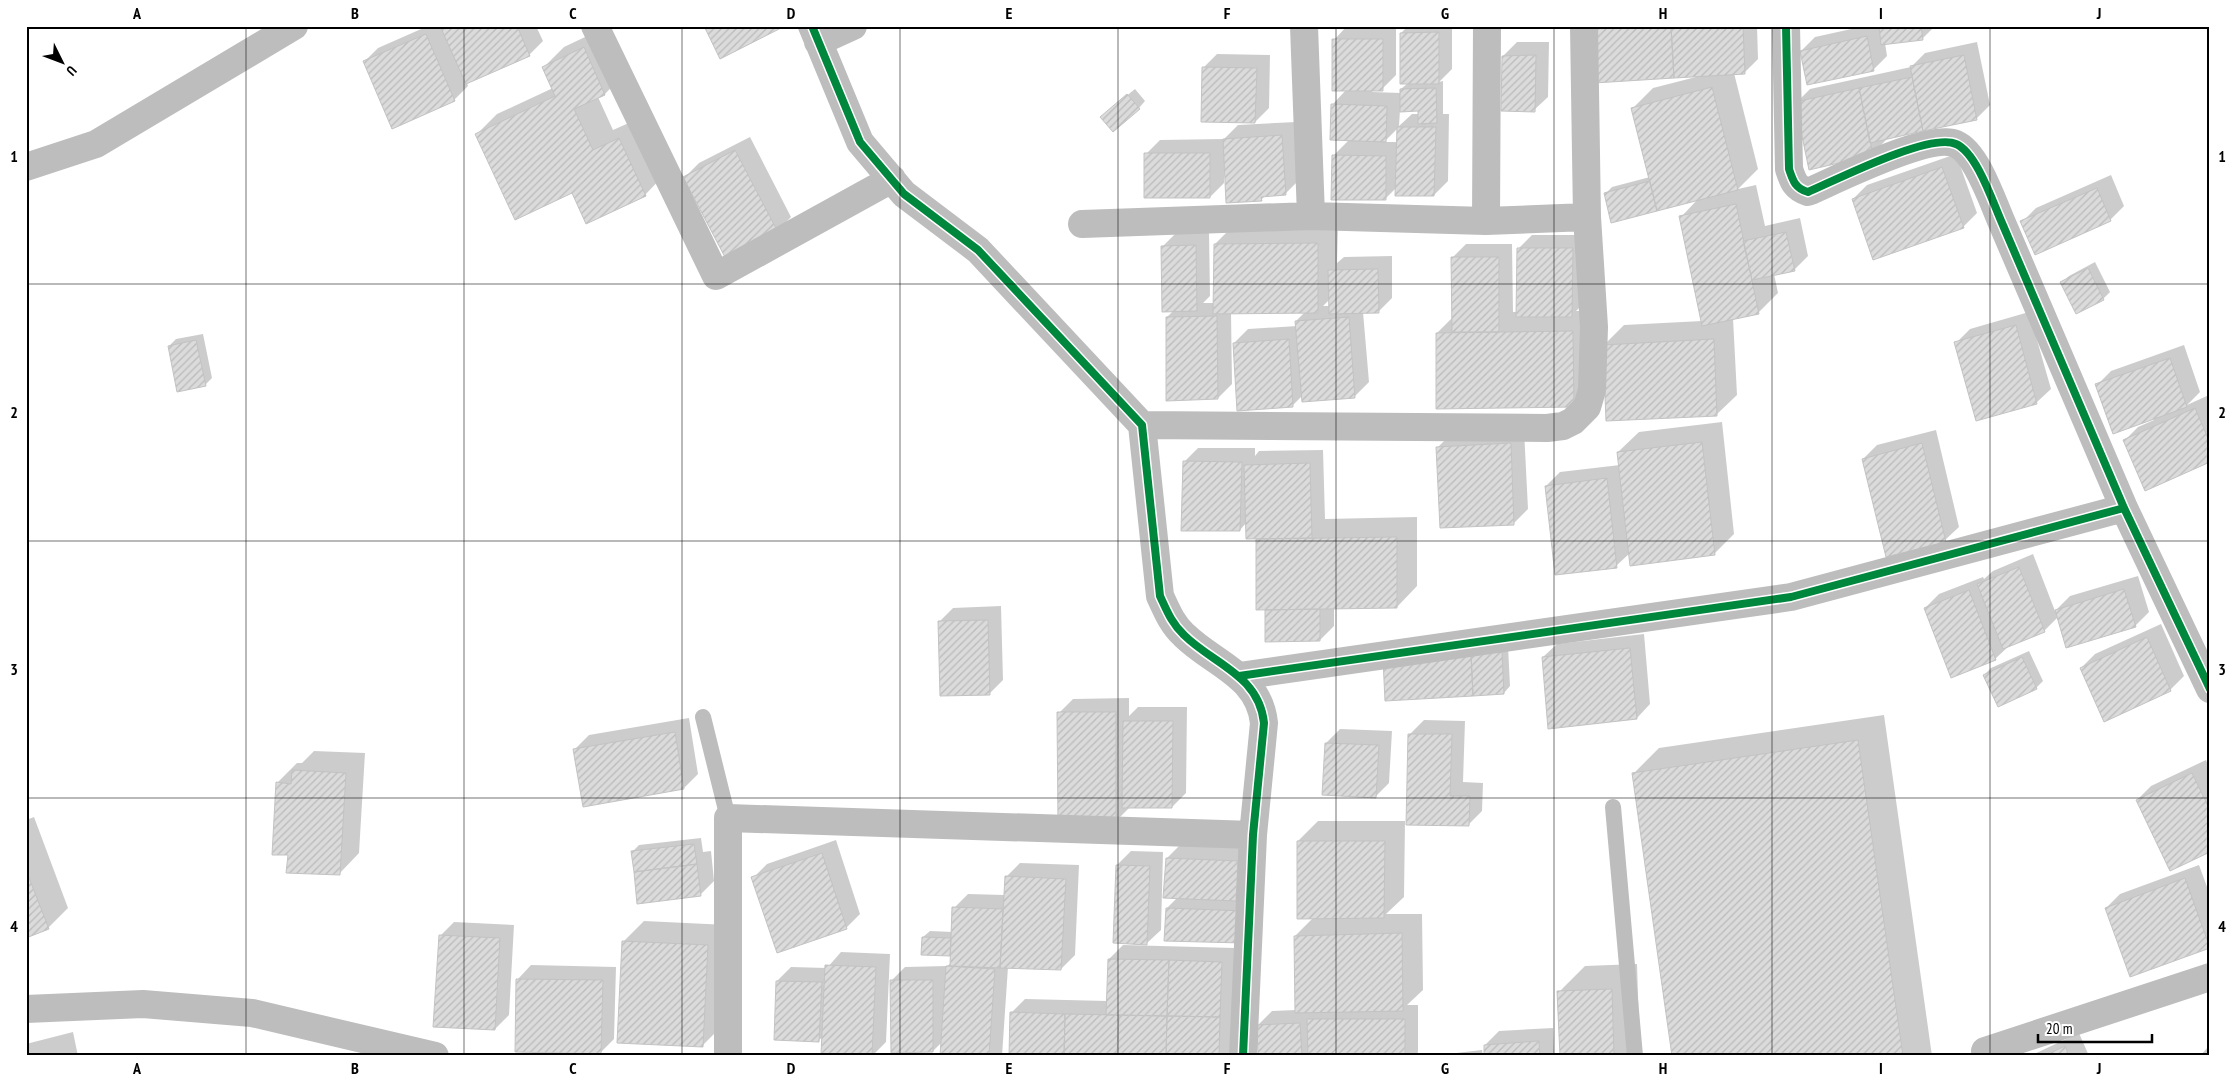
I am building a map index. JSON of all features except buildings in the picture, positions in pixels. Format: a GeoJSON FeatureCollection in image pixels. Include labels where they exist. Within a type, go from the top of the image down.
{"type":"FeatureCollection","features":[{"type":"Feature","properties":{"kind":"street"},"geometry":{"type":"LineString","coordinates":[[26,166],[96,144],[294,26]]}},
{"type":"Feature","properties":{"kind":"street"},"geometry":{"type":"LineString","coordinates":[[595,26],[716,276],[892,179]]}},
{"type":"Feature","properties":{"kind":"street"},"geometry":{"type":"LineString","coordinates":[[853,26],[815,34],[860,142],[904,194],[978,250],[1142,425],[1160,596],[1171,621],[1184,636],[1238,676],[1258,698],[1262,708],[1264,723],[1253,835],[1244,1056]]}},
{"type":"Feature","properties":{"kind":"street"},"geometry":{"type":"LineString","coordinates":[[1304,26],[1310,216]]}},
{"type":"Feature","properties":{"kind":"street"},"geometry":{"type":"LineString","coordinates":[[1486,221],[1487,26]]}},
{"type":"Feature","properties":{"kind":"street"},"geometry":{"type":"LineString","coordinates":[[1142,425],[1563,426],[1573,421],[1587,407],[1592,390],[1594,327],[1587,216],[1584,26]]}},
{"type":"Feature","properties":{"kind":"street"},"geometry":{"type":"LineString","coordinates":[[1786,26],[1789,169],[1795,185],[1808,192],[1884,158],[1944,141],[1957,144],[1967,152],[1990,196],[2124,508],[2210,689]]}},
{"type":"Feature","properties":{"kind":"street"},"geometry":{"type":"LineString","coordinates":[[1082,224],[1310,216],[1486,221],[1587,216]]}},
{"type":"Feature","properties":{"kind":"street"},"geometry":{"type":"LineString","coordinates":[[1238,676],[1791,597],[2124,508]]}},
{"type":"Feature","properties":{"kind":"street"},"geometry":{"type":"LineString","coordinates":[[728,1056],[728,818],[1253,835]]}},
{"type":"Feature","properties":{"kind":"street"},"geometry":{"type":"LineString","coordinates":[[1985,1051],[2210,977]]}},
{"type":"Feature","properties":{"kind":"street"},"geometry":{"type":"LineString","coordinates":[[26,1009],[142,1004],[252,1013],[435,1056]]}},
{"type":"Feature","properties":{"kind":"lane"},"geometry":{"type":"LineString","coordinates":[[703,717],[728,818]]}},
{"type":"Feature","properties":{"kind":"lane"},"geometry":{"type":"LineString","coordinates":[[1613,807],[1635,1056]]}},
{"type":"Feature","properties":{"kind":"cycle path"},"geometry":{"type":"LineString","coordinates":[[812,26],[860,142],[904,194],[978,250],[1142,425],[1160,596],[1170,617],[1180,631],[1244,682],[1253,693],[1260,707],[1264,723],[1253,835],[1243,1056]]}},
{"type":"Feature","properties":{"kind":"cycle path"},"geometry":{"type":"LineString","coordinates":[[1786,26],[1789,169],[1797,186],[1808,192],[1883,159],[1926,145],[1943,142],[1956,144],[1971,157],[1989,192],[2124,508],[2210,689]]}},
{"type":"Feature","properties":{"kind":"cycle path"},"geometry":{"type":"LineString","coordinates":[[1239,676],[1791,597],[2124,508]]}}]}
